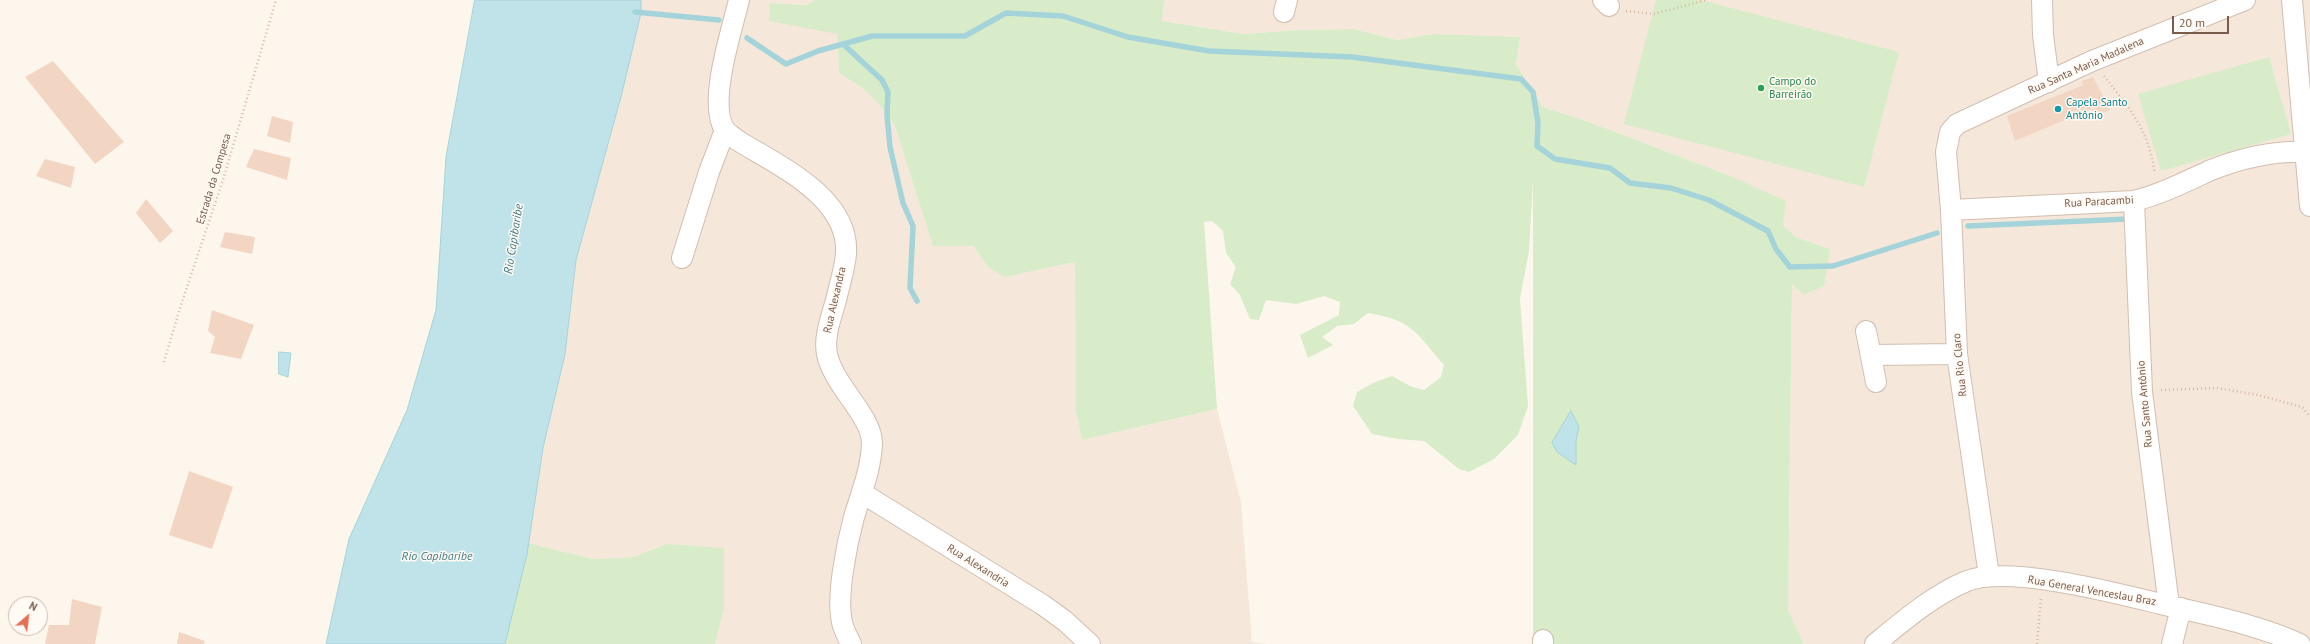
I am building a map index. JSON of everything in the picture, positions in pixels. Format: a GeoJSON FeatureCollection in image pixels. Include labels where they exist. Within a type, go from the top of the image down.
{"type":"FeatureCollection","features":[{"type":"Feature","properties":{"kind":"street"},"geometry":{"type":"LineString","coordinates":[[682,258],[708,172],[725,130],[719,110],[719,86],[739,0]]}},
{"type":"Feature","properties":{"kind":"street"},"geometry":{"type":"LineString","coordinates":[[2042,0],[2043,35],[2049,82]]}},
{"type":"Feature","properties":{"kind":"street","name":"Rua Santa Maria Madalena"},"geometry":{"type":"LineString","coordinates":[[1946,152],[1950,132],[1957,124],[2092,61],[2245,0]]}},
{"type":"Feature","properties":{"kind":"street"},"geometry":{"type":"LineString","coordinates":[[2292,0],[2308,152],[2310,206]]}},
{"type":"Feature","properties":{"kind":"street","name":"Rua Alexandra"},"geometry":{"type":"LineString","coordinates":[[725,130],[817,191],[834,210],[842,229],[846,253],[827,337],[827,354],[834,375],[872,432],[872,445],[862,493],[854,519],[841,583],[842,621],[851,644]]}},
{"type":"Feature","properties":{"kind":"street","name":"Rua Rio Claro"},"geometry":{"type":"LineString","coordinates":[[1946,152],[1951,210],[1957,354],[1989,576]]}},
{"type":"Feature","properties":{"kind":"street","name":"Rua Paracambi"},"geometry":{"type":"LineString","coordinates":[[1951,210],[2134,201],[2158,195],[2234,162],[2262,155],[2308,152]]}},
{"type":"Feature","properties":{"kind":"street","name":"Rua Santo Antônio"},"geometry":{"type":"LineString","coordinates":[[2134,201],[2142,392],[2175,607]]}},
{"type":"Feature","properties":{"kind":"street"},"geometry":{"type":"LineString","coordinates":[[1866,331],[1876,382]]}},
{"type":"Feature","properties":{"kind":"street"},"geometry":{"type":"LineString","coordinates":[[1872,356],[1957,354]]}},
{"type":"Feature","properties":{"kind":"street","name":"Rua Alexandria"},"geometry":{"type":"LineString","coordinates":[[862,493],[1043,605],[1065,621],[1090,644]]}},
{"type":"Feature","properties":{"kind":"street","name":"Rua General Venceslau Braz"},"geometry":{"type":"LineString","coordinates":[[1875,644],[1911,615],[1941,595],[1968,581],[1989,576],[2043,580],[2175,607],[2241,622],[2300,644]]}},
{"type":"Feature","properties":{"kind":"street"},"geometry":{"type":"LineString","coordinates":[[2172,644],[2175,607]]}},
{"type":"Feature","properties":{"kind":"path","name":"Estrada da Compesa"},"geometry":{"type":"LineString","coordinates":[[164,362],[223,180],[276,0]]}},
{"type":"Feature","properties":{"kind":"path"},"geometry":{"type":"LineString","coordinates":[[1606,3],[1619,10],[1654,14],[1706,0]]}},
{"type":"Feature","properties":{"kind":"path"},"geometry":{"type":"LineString","coordinates":[[2092,61],[2143,129],[2151,152],[2158,195]]}},
{"type":"Feature","properties":{"kind":"path"},"geometry":{"type":"LineString","coordinates":[[2142,392],[2180,388],[2218,388],[2258,395],[2302,407],[2310,417]]}},
{"type":"Feature","properties":{"kind":"path"},"geometry":{"type":"LineString","coordinates":[[2038,644],[2043,580]]}},
{"type":"Feature","properties":{"kind":"shaded area"},"geometry":{"type":"Polygon","coordinates":[[[641,0],[814,0],[808,5],[770,3],[837,34],[839,73],[864,89],[878,103],[894,124],[933,246],[973,246],[989,268],[1005,277],[1075,262],[1076,412],[1082,440],[1217,409],[1241,502],[1252,642],[1267,644],[715,644],[724,608],[666,544],[634,557],[593,559],[528,543],[543,448],[565,354],[576,260],[622,93],[641,13],[641,0]]]}},
{"type":"Feature","properties":{"kind":"shaded area"},"geometry":{"type":"Polygon","coordinates":[[[1164,0],[2310,0],[2310,644],[1804,644],[1788,610],[1792,284],[1830,249],[1796,237],[1728,175],[1589,122],[1543,107],[1516,64],[1520,38],[1434,34],[1397,40],[1354,29],[1299,30],[1244,34],[1162,21],[1164,0]]]}},
{"type":"Feature","properties":{"kind":"green space"},"geometry":{"type":"Polygon","coordinates":[[[814,0],[1164,0],[1162,21],[1244,34],[1299,30],[1354,29],[1397,40],[1434,34],[1520,37],[1516,64],[1543,107],[1589,122],[1728,175],[1786,201],[1783,225],[1796,237],[1830,249],[1824,286],[1804,295],[1792,284],[1788,610],[1804,644],[1551,644],[1533,641],[1533,180],[1529,251],[1520,299],[1528,406],[1518,435],[1494,459],[1469,472],[1459,469],[1424,441],[1398,439],[1372,434],[1353,406],[1357,392],[1373,383],[1392,376],[1410,386],[1424,390],[1441,377],[1444,365],[1420,336],[1404,324],[1383,316],[1368,313],[1354,324],[1337,326],[1322,337],[1333,345],[1308,358],[1300,335],[1339,315],[1340,302],[1324,296],[1296,304],[1266,300],[1259,320],[1250,319],[1240,295],[1230,284],[1236,267],[1226,253],[1223,231],[1212,221],[1204,222],[1217,409],[1082,440],[1076,412],[1075,262],[1005,277],[989,268],[973,246],[933,246],[894,124],[878,103],[864,89],[839,73],[837,34],[769,21],[770,3],[808,5],[814,0]]]}},
{"type":"Feature","properties":{"kind":"green space","name":"Campo do Barreirão"},"geometry":{"type":"Polygon","coordinates":[[[1656,0],[1701,0],[1899,52],[1864,187],[1624,124],[1656,0]]]}},
{"type":"Feature","properties":{"kind":"green space"},"geometry":{"type":"Polygon","coordinates":[[[2269,57],[2291,134],[2161,171],[2138,94],[2269,57]]]}},
{"type":"Feature","properties":{"kind":"green space"},"geometry":{"type":"Polygon","coordinates":[[[528,543],[593,559],[634,557],[666,544],[724,548],[724,608],[715,644],[505,644],[528,543]]]}},
{"type":"Feature","properties":{"kind":"water","name":"Rio Capibaribe"},"geometry":{"type":"Polygon","coordinates":[[[475,0],[641,0],[641,13],[622,93],[576,260],[565,354],[543,448],[527,554],[505,644],[326,644],[349,539],[407,410],[436,310],[446,157],[475,0]]]}},
{"type":"Feature","properties":{"kind":"water"},"geometry":{"type":"Polygon","coordinates":[[[279,352],[291,353],[288,377],[279,374],[279,352]]]}},
{"type":"Feature","properties":{"kind":"water"},"geometry":{"type":"Polygon","coordinates":[[[1571,411],[1579,427],[1576,441],[1576,465],[1557,452],[1552,443],[1571,411]]]}},
{"type":"Feature","properties":{"kind":"building"},"geometry":{"type":"Polygon","coordinates":[[[53,61],[124,142],[95,164],[25,77],[53,61]]]}},
{"type":"Feature","properties":{"kind":"building","name":"Capela Santo Antônio"},"geometry":{"type":"Polygon","coordinates":[[[2093,77],[2110,110],[2097,116],[2093,108],[2015,141],[2007,116],[2083,85],[2082,81],[2093,77]]]}},
{"type":"Feature","properties":{"kind":"building"},"geometry":{"type":"Polygon","coordinates":[[[272,116],[293,122],[290,143],[267,136],[272,116]]]}},
{"type":"Feature","properties":{"kind":"building"},"geometry":{"type":"Polygon","coordinates":[[[254,149],[291,158],[287,180],[246,167],[254,149]]]}},
{"type":"Feature","properties":{"kind":"building"},"geometry":{"type":"Polygon","coordinates":[[[45,159],[75,167],[71,188],[36,176],[45,159]]]}},
{"type":"Feature","properties":{"kind":"building"},"geometry":{"type":"Polygon","coordinates":[[[146,199],[173,231],[160,243],[136,213],[146,199]]]}},
{"type":"Feature","properties":{"kind":"building"},"geometry":{"type":"Polygon","coordinates":[[[225,232],[255,237],[252,254],[220,247],[225,232]]]}},
{"type":"Feature","properties":{"kind":"building"},"geometry":{"type":"Polygon","coordinates":[[[212,310],[254,325],[241,359],[210,353],[215,337],[208,331],[212,310]]]}},
{"type":"Feature","properties":{"kind":"building"},"geometry":{"type":"Polygon","coordinates":[[[189,471],[233,487],[212,549],[169,535],[189,471]]]}},
{"type":"Feature","properties":{"kind":"building"},"geometry":{"type":"Polygon","coordinates":[[[72,599],[102,607],[95,644],[45,644],[47,636],[48,636],[49,625],[69,625],[72,599]]]}},
{"type":"Feature","properties":{"kind":"building"},"geometry":{"type":"Polygon","coordinates":[[[179,632],[205,641],[204,644],[177,644],[179,632]]]}},
{"type":"Feature","properties":{"kind":"waterway"},"geometry":{"type":"LineString","coordinates":[[635,12],[719,20]]}},
{"type":"Feature","properties":{"kind":"waterway"},"geometry":{"type":"LineString","coordinates":[[747,38],[786,64],[818,51],[872,36],[965,36],[1006,13],[1063,16],[1128,37],[1209,51],[1352,57],[1521,79],[1533,92],[1538,123],[1537,146],[1555,159],[1610,168],[1630,183],[1671,188],[1709,200],[1768,231],[1776,249],[1790,267],[1833,266],[1937,233]]}},
{"type":"Feature","properties":{"kind":"waterway"},"geometry":{"type":"LineString","coordinates":[[843,44],[882,80],[888,92],[887,115],[890,147],[903,203],[913,226],[910,288],[917,301]]}},
{"type":"Feature","properties":{"kind":"waterway"},"geometry":{"type":"LineString","coordinates":[[1968,226],[2128,219]]}},
{"type":"Feature","properties":{"kind":"place","name":"Campo do Barreirão"},"geometry":{"type":"Point","coordinates":[1761,88]}},
{"type":"Feature","properties":{"kind":"place","name":"Capela Santo Antônio"},"geometry":{"type":"Point","coordinates":[2058,109]}}]}
